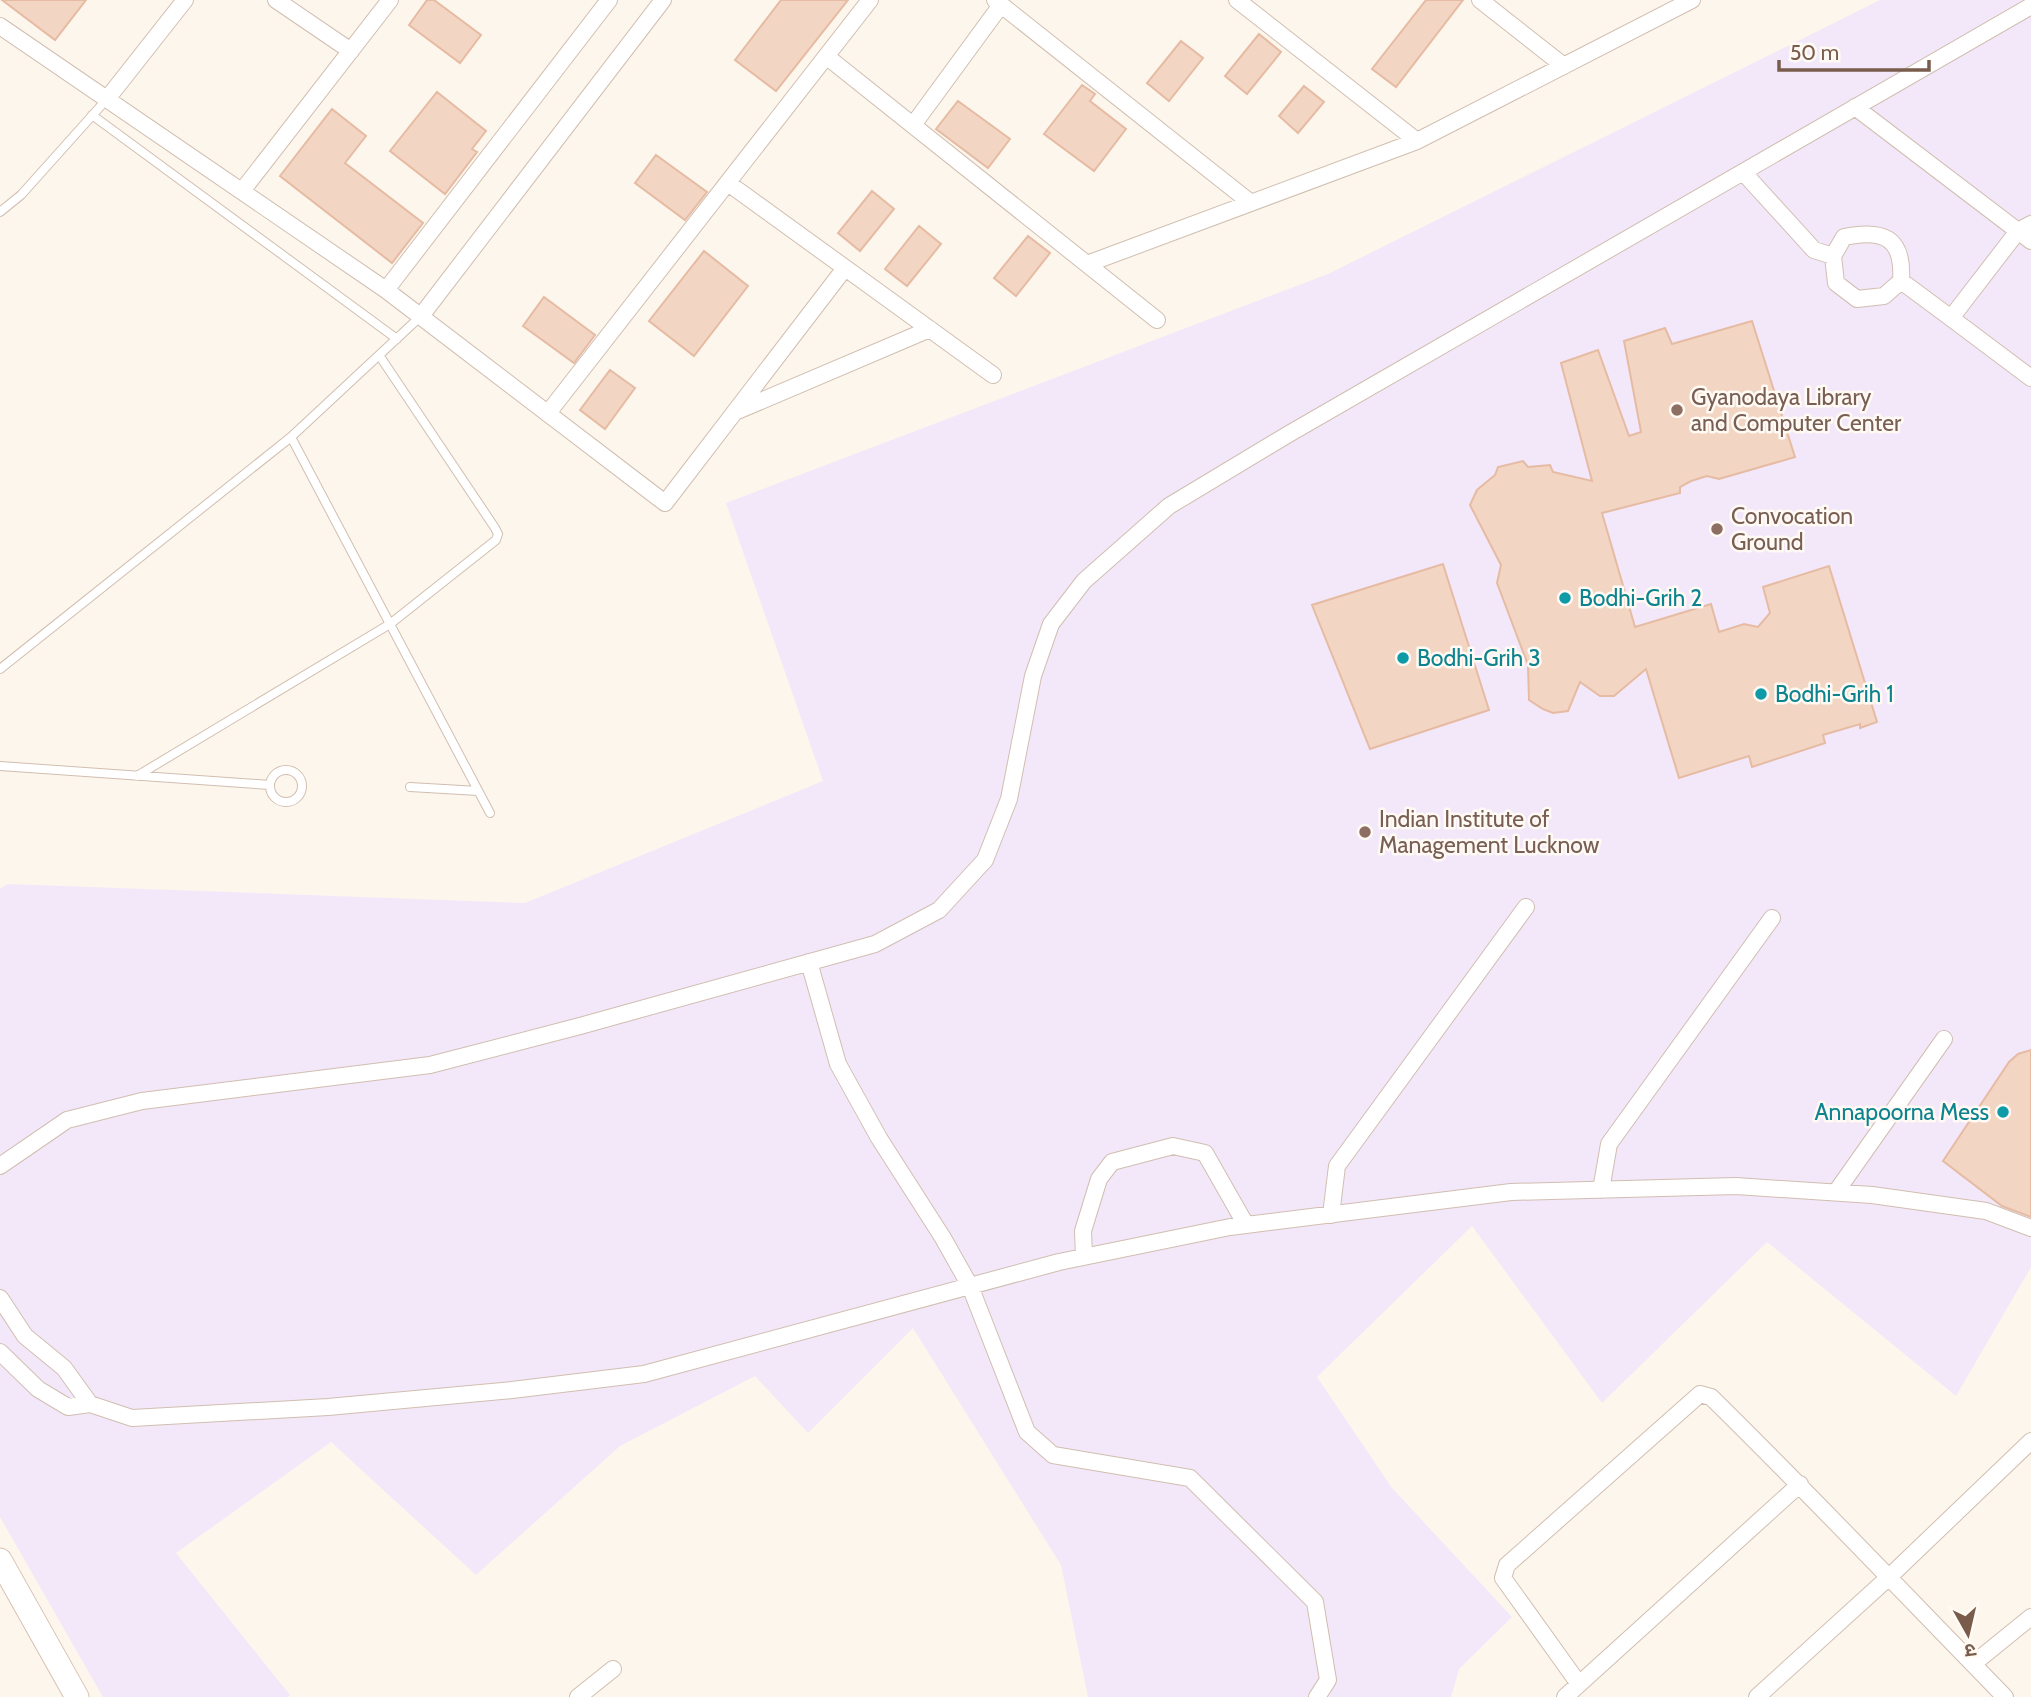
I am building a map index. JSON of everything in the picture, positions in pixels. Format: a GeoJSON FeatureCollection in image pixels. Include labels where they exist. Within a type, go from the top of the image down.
{"type":"FeatureCollection","features":[{"type":"Feature","properties":{"kind":"street"},"geometry":{"type":"LineString","coordinates":[[107,99],[185,0]]}},
{"type":"Feature","properties":{"kind":"street"},"geometry":{"type":"LineString","coordinates":[[276,0],[351,51]]}},
{"type":"Feature","properties":{"kind":"street"},"geometry":{"type":"LineString","coordinates":[[242,191],[390,0]]}},
{"type":"Feature","properties":{"kind":"street"},"geometry":{"type":"LineString","coordinates":[[386,290],[609,0]]}},
{"type":"Feature","properties":{"kind":"street"},"geometry":{"type":"LineString","coordinates":[[421,316],[663,0]]}},
{"type":"Feature","properties":{"kind":"street"},"geometry":{"type":"LineString","coordinates":[[548,414],[870,0]]}},
{"type":"Feature","properties":{"kind":"street"},"geometry":{"type":"LineString","coordinates":[[1237,0],[1417,142]]}},
{"type":"Feature","properties":{"kind":"street"},"geometry":{"type":"LineString","coordinates":[[1480,0],[1564,66]]}},
{"type":"Feature","properties":{"kind":"street"},"geometry":{"type":"LineString","coordinates":[[1087,264],[1417,142],[1692,0]]}},
{"type":"Feature","properties":{"kind":"street"},"geometry":{"type":"LineString","coordinates":[[913,125],[998,2],[1251,203]]}},
{"type":"Feature","properties":{"kind":"street"},"geometry":{"type":"LineString","coordinates":[[0,1166],[67,1121],[142,1101],[430,1065],[875,944],[939,910],[985,860],[1009,799],[1033,676],[1051,624],[1084,581],[1169,506],[1287,435],[2031,6]]}},
{"type":"Feature","properties":{"kind":"street"},"geometry":{"type":"LineString","coordinates":[[0,26],[386,290],[665,503],[845,268]]}},
{"type":"Feature","properties":{"kind":"street"},"geometry":{"type":"LineString","coordinates":[[827,56],[1157,320]]}},
{"type":"Feature","properties":{"kind":"street"},"geometry":{"type":"LineString","coordinates":[[1855,107],[2027,232],[1951,318]]}},
{"type":"Feature","properties":{"kind":"street"},"geometry":{"type":"LineString","coordinates":[[1743,172],[1814,250],[1833,256]]}},
{"type":"Feature","properties":{"kind":"street"},"geometry":{"type":"LineString","coordinates":[[728,183],[993,375]]}},
{"type":"Feature","properties":{"kind":"street"},"geometry":{"type":"LineString","coordinates":[[1863,233],[1881,234],[1896,245],[1903,262],[1902,281],[1884,296],[1857,299],[1836,283],[1833,256],[1844,237],[1863,233]]}},
{"type":"Feature","properties":{"kind":"street"},"geometry":{"type":"LineString","coordinates":[[1902,281],[2031,378]]}},
{"type":"Feature","properties":{"kind":"street"},"geometry":{"type":"LineString","coordinates":[[735,412],[930,329]]}},
{"type":"Feature","properties":{"kind":"street"},"geometry":{"type":"LineString","coordinates":[[1331,1214],[1337,1166],[1527,907]]}},
{"type":"Feature","properties":{"kind":"street"},"geometry":{"type":"LineString","coordinates":[[1601,1190],[1609,1144],[1772,918]]}},
{"type":"Feature","properties":{"kind":"street"},"geometry":{"type":"LineString","coordinates":[[809,962],[838,1064],[879,1138],[943,1238],[970,1286],[1027,1432],[1053,1455],[1190,1478],[1315,1602],[1328,1681],[1317,1697]]}},
{"type":"Feature","properties":{"kind":"street"},"geometry":{"type":"LineString","coordinates":[[1836,1192],[1944,1039]]}},
{"type":"Feature","properties":{"kind":"street"},"geometry":{"type":"LineString","coordinates":[[1084,1257],[1083,1231],[1099,1179],[1112,1162],[1173,1146],[1205,1153],[1247,1225]]}},
{"type":"Feature","properties":{"kind":"street"},"geometry":{"type":"LineString","coordinates":[[0,1352],[38,1389],[68,1407],[90,1404],[132,1418],[328,1408],[644,1374],[1084,1257],[1247,1225],[1511,1192],[1737,1186],[1836,1192],[1986,1211],[2031,1228]]}},
{"type":"Feature","properties":{"kind":"street"},"geometry":{"type":"LineString","coordinates":[[0,1298],[25,1336],[64,1368],[90,1404]]}},
{"type":"Feature","properties":{"kind":"street"},"geometry":{"type":"LineString","coordinates":[[1578,1684],[1503,1578],[1507,1565],[1700,1394],[1711,1397],[1800,1484],[2005,1697]]}},
{"type":"Feature","properties":{"kind":"street"},"geometry":{"type":"LineString","coordinates":[[1757,1697],[1888,1578],[2031,1441]]}},
{"type":"Feature","properties":{"kind":"street"},"geometry":{"type":"LineString","coordinates":[[1565,1697],[1800,1484]]}},
{"type":"Feature","properties":{"kind":"street"},"geometry":{"type":"LineString","coordinates":[[0,1560],[77,1697]]}},
{"type":"Feature","properties":{"kind":"street"},"geometry":{"type":"LineString","coordinates":[[1973,1664],[2031,1617]]}},
{"type":"Feature","properties":{"kind":"street"},"geometry":{"type":"LineString","coordinates":[[578,1697],[613,1669]]}},
{"type":"Feature","properties":{"kind":"lane"},"geometry":{"type":"LineString","coordinates":[[0,212],[21,195],[107,99]]}},
{"type":"Feature","properties":{"kind":"lane"},"geometry":{"type":"LineString","coordinates":[[92,115],[397,339]]}},
{"type":"Feature","properties":{"kind":"lane"},"geometry":{"type":"LineString","coordinates":[[0,669],[291,437],[421,316]]}},
{"type":"Feature","properties":{"kind":"lane"},"geometry":{"type":"LineString","coordinates":[[137,776],[390,624],[496,540],[498,534],[379,355]]}},
{"type":"Feature","properties":{"kind":"lane"},"geometry":{"type":"LineString","coordinates":[[291,437],[490,813]]}},
{"type":"Feature","properties":{"kind":"lane"},"geometry":{"type":"LineString","coordinates":[[0,766],[270,785]]}},
{"type":"Feature","properties":{"kind":"lane"},"geometry":{"type":"LineString","coordinates":[[289,771],[298,775],[302,790],[292,802],[281,802],[273,795],[270,785],[279,772],[289,771]]}},
{"type":"Feature","properties":{"kind":"lane"},"geometry":{"type":"LineString","coordinates":[[410,787],[478,791]]}},
{"type":"Feature","properties":{"kind":"shaded area","name":"Indian Institute of Management Lucknow"},"geometry":{"type":"Polygon","coordinates":[[[1880,0],[2031,0],[2031,1267],[1956,1396],[1767,1242],[1602,1403],[1472,1226],[1317,1377],[1392,1488],[1512,1617],[1459,1669],[1451,1697],[1088,1697],[1061,1565],[913,1328],[808,1433],[755,1376],[620,1446],[476,1575],[331,1442],[176,1553],[290,1695],[103,1697],[0,1517],[0,889],[8,884],[525,903],[823,781],[726,503],[1328,274],[1880,0]]]}},
{"type":"Feature","properties":{"kind":"building"},"geometry":{"type":"Polygon","coordinates":[[[2,0],[86,0],[55,40],[2,0]]]}},
{"type":"Feature","properties":{"kind":"building"},"geometry":{"type":"Polygon","coordinates":[[[427,0],[434,0],[481,35],[460,63],[409,25],[427,0]]]}},
{"type":"Feature","properties":{"kind":"building"},"geometry":{"type":"Polygon","coordinates":[[[781,0],[848,0],[776,91],[735,60],[781,0]]]}},
{"type":"Feature","properties":{"kind":"building"},"geometry":{"type":"Polygon","coordinates":[[[1426,0],[1463,0],[1396,87],[1372,69],[1426,0]]]}},
{"type":"Feature","properties":{"kind":"building"},"geometry":{"type":"Polygon","coordinates":[[[1259,34],[1281,52],[1247,94],[1225,76],[1259,34]]]}},
{"type":"Feature","properties":{"kind":"building"},"geometry":{"type":"Polygon","coordinates":[[[1181,41],[1203,58],[1169,101],[1147,83],[1181,41]]]}},
{"type":"Feature","properties":{"kind":"building"},"geometry":{"type":"Polygon","coordinates":[[[1082,85],[1095,94],[1090,101],[1126,129],[1094,171],[1044,134],[1082,85]]]}},
{"type":"Feature","properties":{"kind":"building"},"geometry":{"type":"Polygon","coordinates":[[[1304,86],[1324,102],[1298,133],[1279,116],[1304,86]]]}},
{"type":"Feature","properties":{"kind":"building"},"geometry":{"type":"Polygon","coordinates":[[[437,92],[486,131],[472,149],[477,152],[445,194],[390,151],[437,92]]]}},
{"type":"Feature","properties":{"kind":"building"},"geometry":{"type":"Polygon","coordinates":[[[958,101],[1010,139],[988,168],[936,129],[958,101]]]}},
{"type":"Feature","properties":{"kind":"building"},"geometry":{"type":"Polygon","coordinates":[[[332,109],[366,136],[345,163],[423,223],[392,263],[280,176],[332,109]]]}},
{"type":"Feature","properties":{"kind":"building"},"geometry":{"type":"Polygon","coordinates":[[[656,155],[707,192],[685,220],[635,183],[656,155]]]}},
{"type":"Feature","properties":{"kind":"building"},"geometry":{"type":"Polygon","coordinates":[[[872,191],[894,209],[860,251],[838,233],[872,191]]]}},
{"type":"Feature","properties":{"kind":"building"},"geometry":{"type":"Polygon","coordinates":[[[919,226],[941,244],[907,286],[885,269],[919,226]]]}},
{"type":"Feature","properties":{"kind":"building"},"geometry":{"type":"Polygon","coordinates":[[[1028,236],[1050,253],[1016,296],[994,278],[1028,236]]]}},
{"type":"Feature","properties":{"kind":"building"},"geometry":{"type":"Polygon","coordinates":[[[704,251],[748,286],[694,356],[649,321],[704,251]]]}},
{"type":"Feature","properties":{"kind":"building"},"geometry":{"type":"Polygon","coordinates":[[[544,297],[595,335],[574,363],[523,326],[544,297]]]}},
{"type":"Feature","properties":{"kind":"building"},"geometry":{"type":"Polygon","coordinates":[[[1752,321],[1795,457],[1719,479],[1707,476],[1680,487],[1680,493],[1602,513],[1635,627],[1711,604],[1719,632],[1744,624],[1758,627],[1770,613],[1763,587],[1829,566],[1877,722],[1823,735],[1825,743],[1752,767],[1749,756],[1679,778],[1646,669],[1614,696],[1600,696],[1580,682],[1568,711],[1553,713],[1529,700],[1528,665],[1497,583],[1501,565],[1470,505],[1477,490],[1495,475],[1498,467],[1523,461],[1528,467],[1550,465],[1553,472],[1592,481],[1561,363],[1598,350],[1629,436],[1641,432],[1624,341],[1665,328],[1672,344],[1752,321]]]}},
{"type":"Feature","properties":{"kind":"building"},"geometry":{"type":"Polygon","coordinates":[[[610,370],[635,388],[605,429],[580,410],[610,370]]]}},
{"type":"Feature","properties":{"kind":"building","name":"Bodhi-Grih 3"},"geometry":{"type":"Polygon","coordinates":[[[1443,564],[1489,710],[1370,749],[1312,605],[1443,564]]]}},
{"type":"Feature","properties":{"kind":"building","name":"Annapoorna Mess"},"geometry":{"type":"Polygon","coordinates":[[[2031,1050],[2031,1217],[2002,1206],[1943,1161],[2009,1062],[2018,1054],[2031,1050]]]}},
{"type":"Feature","properties":{"kind":"place","name":"Gyanodaya Library and Computer Center"},"geometry":{"type":"Point","coordinates":[1677,410]}},
{"type":"Feature","properties":{"kind":"place","name":"Convocation Ground"},"geometry":{"type":"Point","coordinates":[1717,529]}},
{"type":"Feature","properties":{"kind":"place","name":"Bodhi-Grih 2"},"geometry":{"type":"Point","coordinates":[1565,598]}},
{"type":"Feature","properties":{"kind":"place","name":"Bodhi-Grih 3"},"geometry":{"type":"Point","coordinates":[1403,658]}},
{"type":"Feature","properties":{"kind":"place","name":"Bodhi-Grih 1"},"geometry":{"type":"Point","coordinates":[1761,694]}},
{"type":"Feature","properties":{"kind":"place","name":"Indian Institute of Management Lucknow"},"geometry":{"type":"Point","coordinates":[1365,832]}},
{"type":"Feature","properties":{"kind":"place","name":"Annapoorna Mess"},"geometry":{"type":"Point","coordinates":[2003,1112]}}]}
